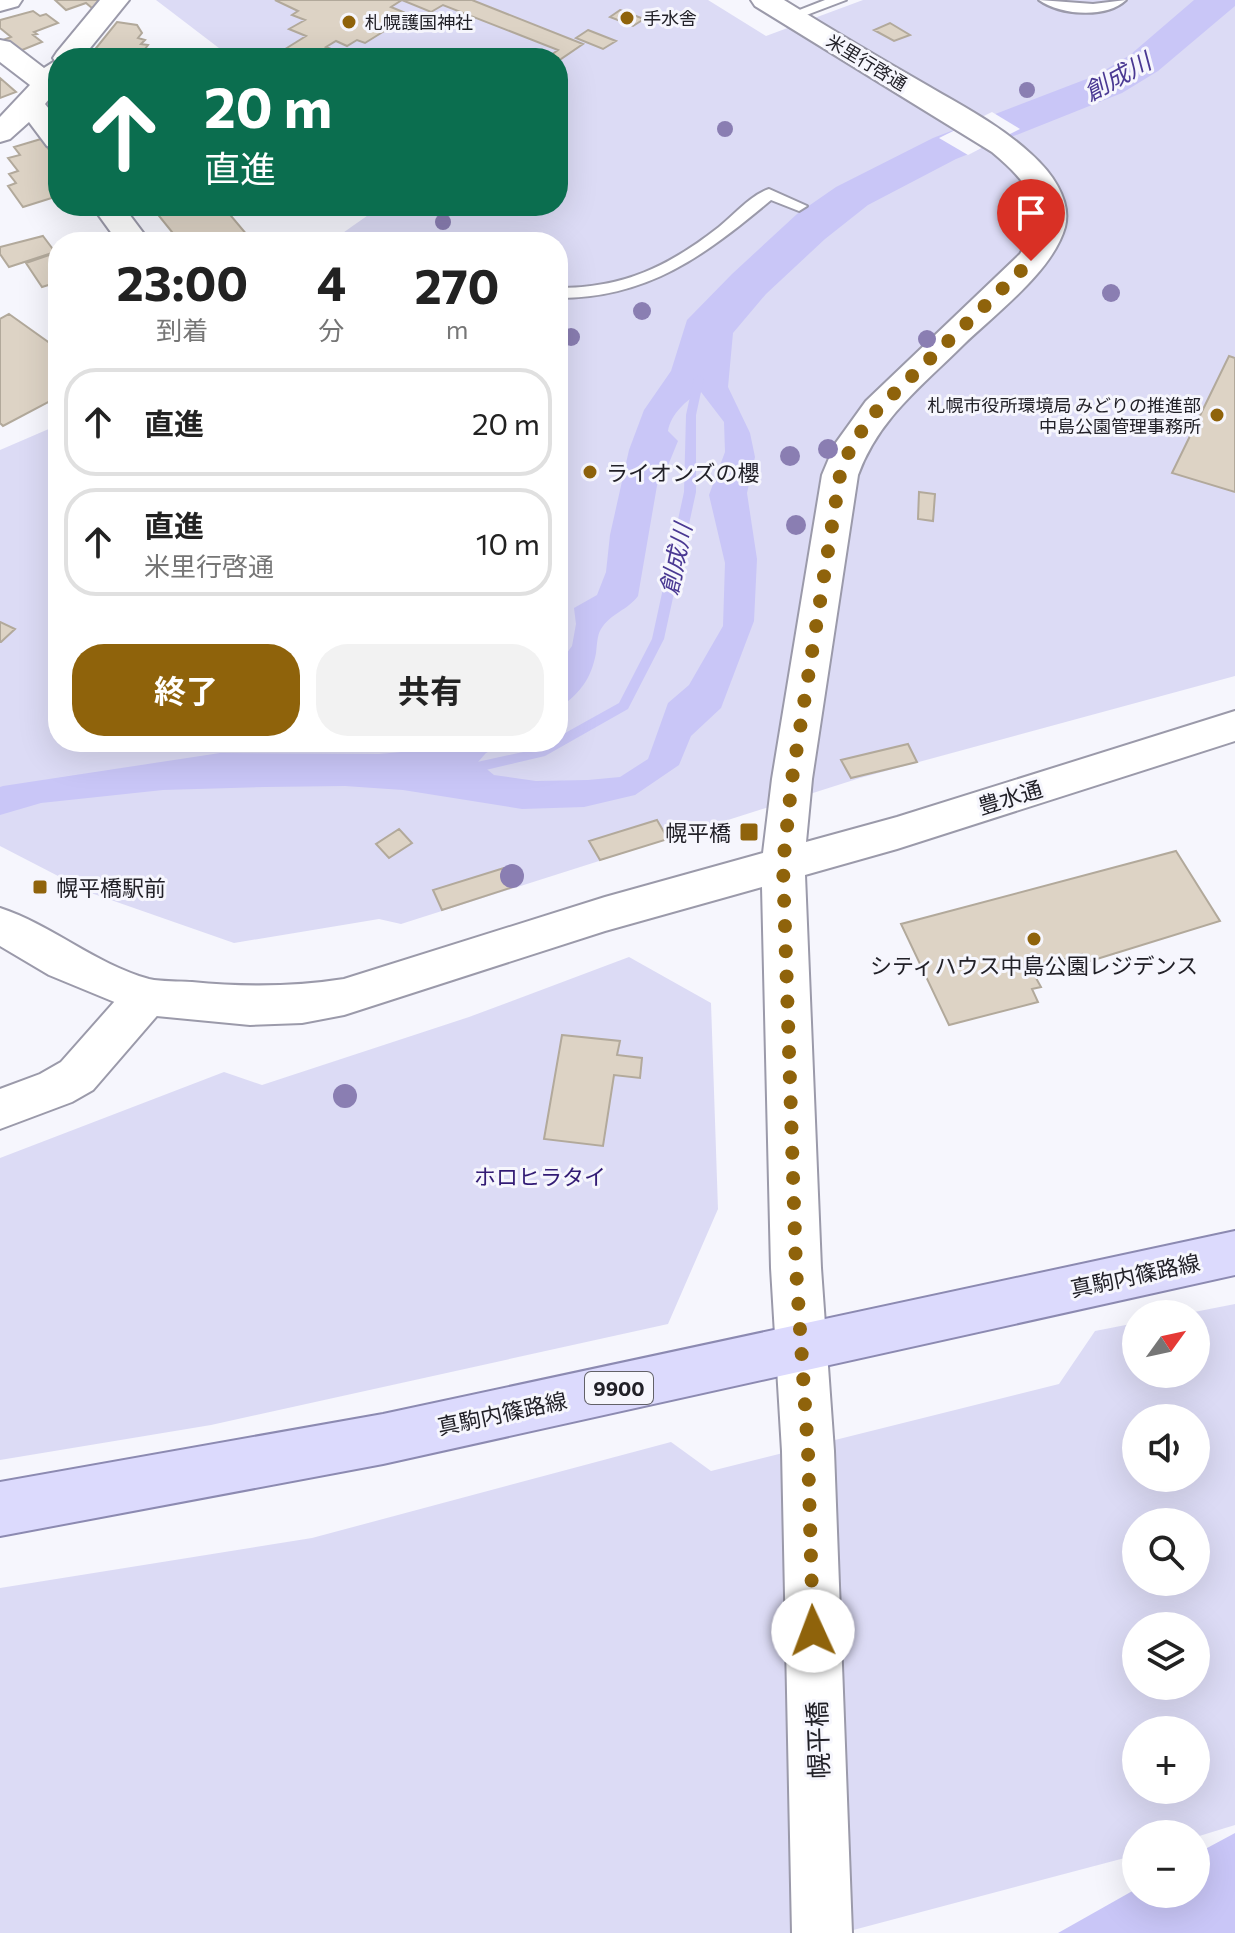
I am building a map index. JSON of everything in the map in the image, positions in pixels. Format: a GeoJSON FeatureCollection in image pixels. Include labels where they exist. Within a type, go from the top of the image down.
{"type":"FeatureCollection","features":[{"type":"Feature","properties":{"kind":"main road","name":"真駒内篠路線"},"geometry":{"type":"LineString","coordinates":[[0,1509],[383,1439],[1235,1253]]}},
{"type":"Feature","properties":{"kind":"street"},"geometry":{"type":"LineString","coordinates":[[0,3],[8,0]]}},
{"type":"Feature","properties":{"kind":"street"},"geometry":{"type":"LineString","coordinates":[[75,48],[115,0]]}},
{"type":"Feature","properties":{"kind":"street","name":"米里行啓通"},"geometry":{"type":"LineString","coordinates":[[765,0],[982,132],[1039,180],[1048,197],[1052,218],[1047,239],[1031,261],[878,409],[852,444],[840,475],[792,779],[783,865],[800,1346]]}},
{"type":"Feature","properties":{"kind":"street"},"geometry":{"type":"LineString","coordinates":[[0,48],[45,85],[0,133]]}},
{"type":"Feature","properties":{"kind":"street","name":"豊水通"},"geometry":{"type":"LineString","coordinates":[[0,925],[65,962],[146,997],[250,1006],[302,1004],[344,997],[605,914],[783,865],[1235,726]]}},
{"type":"Feature","properties":{"kind":"street"},"geometry":{"type":"LineString","coordinates":[[0,1109],[56,1088],[77,1076],[146,997]]}},
{"type":"Feature","properties":{"kind":"street","name":"幌平橋"},"geometry":{"type":"LineString","coordinates":[[800,1346],[808,1451],[822,1933]]}},
{"type":"Feature","properties":{"kind":"lane"},"geometry":{"type":"LineString","coordinates":[[791,16],[839,0]]}},
{"type":"Feature","properties":{"kind":"lane"},"geometry":{"type":"LineString","coordinates":[[1046,0],[1087,9],[1105,7],[1119,0]]}},
{"type":"Feature","properties":{"kind":"lane"},"geometry":{"type":"LineString","coordinates":[[568,293],[601,294],[653,277],[719,236],[769,194],[799,206]]}},
{"type":"Feature","properties":{"kind":"green space"},"geometry":{"type":"Polygon","coordinates":[[[156,0],[708,0],[766,36],[863,0],[1235,0],[1235,676],[860,778],[401,924],[379,919],[234,943],[91,893],[0,846],[0,450],[48,429],[48,752],[568,752],[568,232],[344,232],[367,216],[568,216],[568,48],[219,48],[156,0]]]}},
{"type":"Feature","properties":{"kind":"green space","name":"ホロヒラタイ"},"geometry":{"type":"Polygon","coordinates":[[[629,957],[711,1003],[718,1209],[668,1324],[211,1425],[0,1460],[0,1158],[224,1072],[262,1085],[469,1017],[629,957]]]}},
{"type":"Feature","properties":{"kind":"green space"},"geometry":{"type":"Polygon","coordinates":[[[1235,1304],[1235,1825],[1210,1833],[1210,1820],[1122,1820],[1122,1859],[842,1933],[0,1933],[0,1588],[312,1538],[671,1442],[711,1471],[1059,1384],[1095,1331],[1122,1326],[1122,1388],[1210,1388],[1210,1309],[1235,1304]]]}},
{"type":"Feature","properties":{"kind":"water"},"geometry":{"type":"Polygon","coordinates":[[[1194,0],[1235,0],[1235,6],[1158,71],[1122,93],[956,159],[868,205],[825,239],[766,294],[733,333],[728,387],[750,433],[755,457],[747,493],[757,559],[754,621],[721,708],[691,736],[679,765],[635,795],[584,807],[522,809],[403,790],[345,786],[163,790],[41,803],[0,815],[0,787],[3,786],[220,753],[488,752],[478,762],[494,775],[536,781],[620,777],[648,759],[668,703],[689,685],[723,626],[725,563],[709,495],[725,452],[724,422],[701,392],[680,408],[668,431],[678,441],[667,468],[659,474],[638,596],[601,629],[594,663],[587,679],[568,701],[568,651],[576,624],[574,608],[597,595],[606,572],[610,535],[629,450],[644,410],[671,371],[687,320],[797,214],[836,187],[933,138],[1097,75],[1130,55],[1194,0]]]}},
{"type":"Feature","properties":{"kind":"water"},"geometry":{"type":"Polygon","coordinates":[[[1235,1833],[1235,1933],[1058,1933],[1122,1897],[1122,1908],[1210,1908],[1210,1846],[1235,1833]]]}},
{"type":"Feature","properties":{"kind":"pier"},"geometry":{"type":"Polygon","coordinates":[[[992,112],[1020,129],[968,155],[939,138],[992,112]]]}},
{"type":"Feature","properties":{"kind":"building"},"geometry":{"type":"Polygon","coordinates":[[[55,0],[102,0],[93,9],[86,3],[66,10],[55,0]]]}},
{"type":"Feature","properties":{"kind":"building"},"geometry":{"type":"Polygon","coordinates":[[[275,0],[402,0],[391,7],[403,12],[395,17],[402,20],[365,43],[357,40],[347,46],[336,41],[326,47],[328,48],[287,48],[306,36],[289,29],[305,20],[292,15],[298,11],[275,0]]]}},
{"type":"Feature","properties":{"kind":"building"},"geometry":{"type":"Polygon","coordinates":[[[402,0],[472,0],[583,44],[568,54],[568,48],[553,48],[443,5],[431,12],[402,0]]]}},
{"type":"Feature","properties":{"kind":"building","name":"手水舎"},"geometry":{"type":"Polygon","coordinates":[[[620,10],[644,19],[633,26],[610,17],[620,10]]]}},
{"type":"Feature","properties":{"kind":"building"},"geometry":{"type":"Polygon","coordinates":[[[33,11],[40,16],[46,14],[58,23],[34,32],[37,34],[33,35],[42,42],[17,52],[3,40],[11,37],[0,28],[0,20],[33,11]]]}},
{"type":"Feature","properties":{"kind":"building"},"geometry":{"type":"Polygon","coordinates":[[[117,22],[137,25],[142,33],[138,38],[145,40],[141,44],[148,45],[146,48],[96,48],[117,22]]]}},
{"type":"Feature","properties":{"kind":"building"},"geometry":{"type":"Polygon","coordinates":[[[890,23],[910,35],[894,41],[874,30],[890,23]]]}},
{"type":"Feature","properties":{"kind":"building"},"geometry":{"type":"Polygon","coordinates":[[[588,30],[616,41],[603,49],[576,38],[588,30]]]}},
{"type":"Feature","properties":{"kind":"building"},"geometry":{"type":"Polygon","coordinates":[[[0,78],[16,92],[0,98],[0,78]]]}},
{"type":"Feature","properties":{"kind":"building"},"geometry":{"type":"Polygon","coordinates":[[[41,139],[48,148],[48,199],[23,207],[8,186],[16,183],[9,174],[18,171],[8,158],[20,155],[14,147],[41,139]]]}},
{"type":"Feature","properties":{"kind":"building"},"geometry":{"type":"Polygon","coordinates":[[[159,216],[231,216],[245,232],[172,232],[159,216]]]}},
{"type":"Feature","properties":{"kind":"building"},"geometry":{"type":"Polygon","coordinates":[[[43,236],[48,243],[48,254],[9,267],[0,254],[0,247],[43,236]]]}},
{"type":"Feature","properties":{"kind":"building"},"geometry":{"type":"Polygon","coordinates":[[[48,255],[48,285],[42,287],[26,263],[48,255]]]}},
{"type":"Feature","properties":{"kind":"building"},"geometry":{"type":"Polygon","coordinates":[[[9,314],[48,342],[48,402],[3,426],[0,423],[0,319],[9,314]]]}},
{"type":"Feature","properties":{"kind":"building","name":"札幌市役所環境局 みどりの推進部 中島公園管理事務所"},"geometry":{"type":"Polygon","coordinates":[[[1229,356],[1235,358],[1235,492],[1172,473],[1229,356]]]}},
{"type":"Feature","properties":{"kind":"building"},"geometry":{"type":"Polygon","coordinates":[[[919,492],[935,494],[933,521],[918,519],[919,492]]]}},
{"type":"Feature","properties":{"kind":"building"},"geometry":{"type":"Polygon","coordinates":[[[0,622],[15,629],[1,642],[0,642],[0,622]]]}},
{"type":"Feature","properties":{"kind":"building"},"geometry":{"type":"Polygon","coordinates":[[[908,744],[917,762],[851,778],[841,760],[908,744]]]}},
{"type":"Feature","properties":{"kind":"building"},"geometry":{"type":"Polygon","coordinates":[[[657,820],[668,839],[600,860],[589,841],[657,820]]]}},
{"type":"Feature","properties":{"kind":"building"},"geometry":{"type":"Polygon","coordinates":[[[399,829],[412,843],[389,858],[376,844],[399,829]]]}},
{"type":"Feature","properties":{"kind":"building","name":"シティハウス中島公園レジデンス"},"geometry":{"type":"Polygon","coordinates":[[[1176,851],[1220,921],[1087,962],[1082,954],[1031,969],[1041,987],[1032,989],[1038,1002],[949,1025],[901,924],[1176,851]]]}},
{"type":"Feature","properties":{"kind":"building"},"geometry":{"type":"Polygon","coordinates":[[[504,868],[513,887],[442,910],[433,890],[504,868]]]}},
{"type":"Feature","properties":{"kind":"building"},"geometry":{"type":"Polygon","coordinates":[[[562,1035],[620,1041],[617,1055],[642,1058],[640,1078],[614,1075],[603,1146],[544,1139],[562,1035]]]}},
{"type":"Feature","properties":{"kind":"waterway","name":"創成川"},"geometry":{"type":"LineString","coordinates":[[568,737],[624,706],[658,639],[690,492],[691,415],[699,378]]}},
{"type":"Feature","properties":{"kind":"waterway","name":"創成川"},"geometry":{"type":"LineString","coordinates":[[463,767],[477,767],[542,752]]}},
{"type":"Feature","properties":{"kind":"place","name":"手水舎"},"geometry":{"type":"Point","coordinates":[627,18]}},
{"type":"Feature","properties":{"kind":"place","name":"札幌護国神社"},"geometry":{"type":"Point","coordinates":[349,22]}},
{"type":"Feature","properties":{"kind":"place","name":"札幌市役所環境局 みどりの推進部 中島公園管理事務所"},"geometry":{"type":"Point","coordinates":[1217,415]}},
{"type":"Feature","properties":{"kind":"place","name":"ライオンズの櫻"},"geometry":{"type":"Point","coordinates":[590,472]}},
{"type":"Feature","properties":{"kind":"place","name":"幌平橋"},"geometry":{"type":"Point","coordinates":[749,832]}},
{"type":"Feature","properties":{"kind":"place","name":"幌平橋駅前"},"geometry":{"type":"Point","coordinates":[40,887]}},
{"type":"Feature","properties":{"kind":"place","name":"シティハウス中島公園レジデンス"},"geometry":{"type":"Point","coordinates":[1034,939]}},
{"type":"Feature","properties":{"kind":"route"},"geometry":{"type":"LineString","coordinates":[[813,1631],[808,1451],[796,1268],[783,865],[792,779],[840,475],[852,444],[878,409],[1031,261]]}}]}
